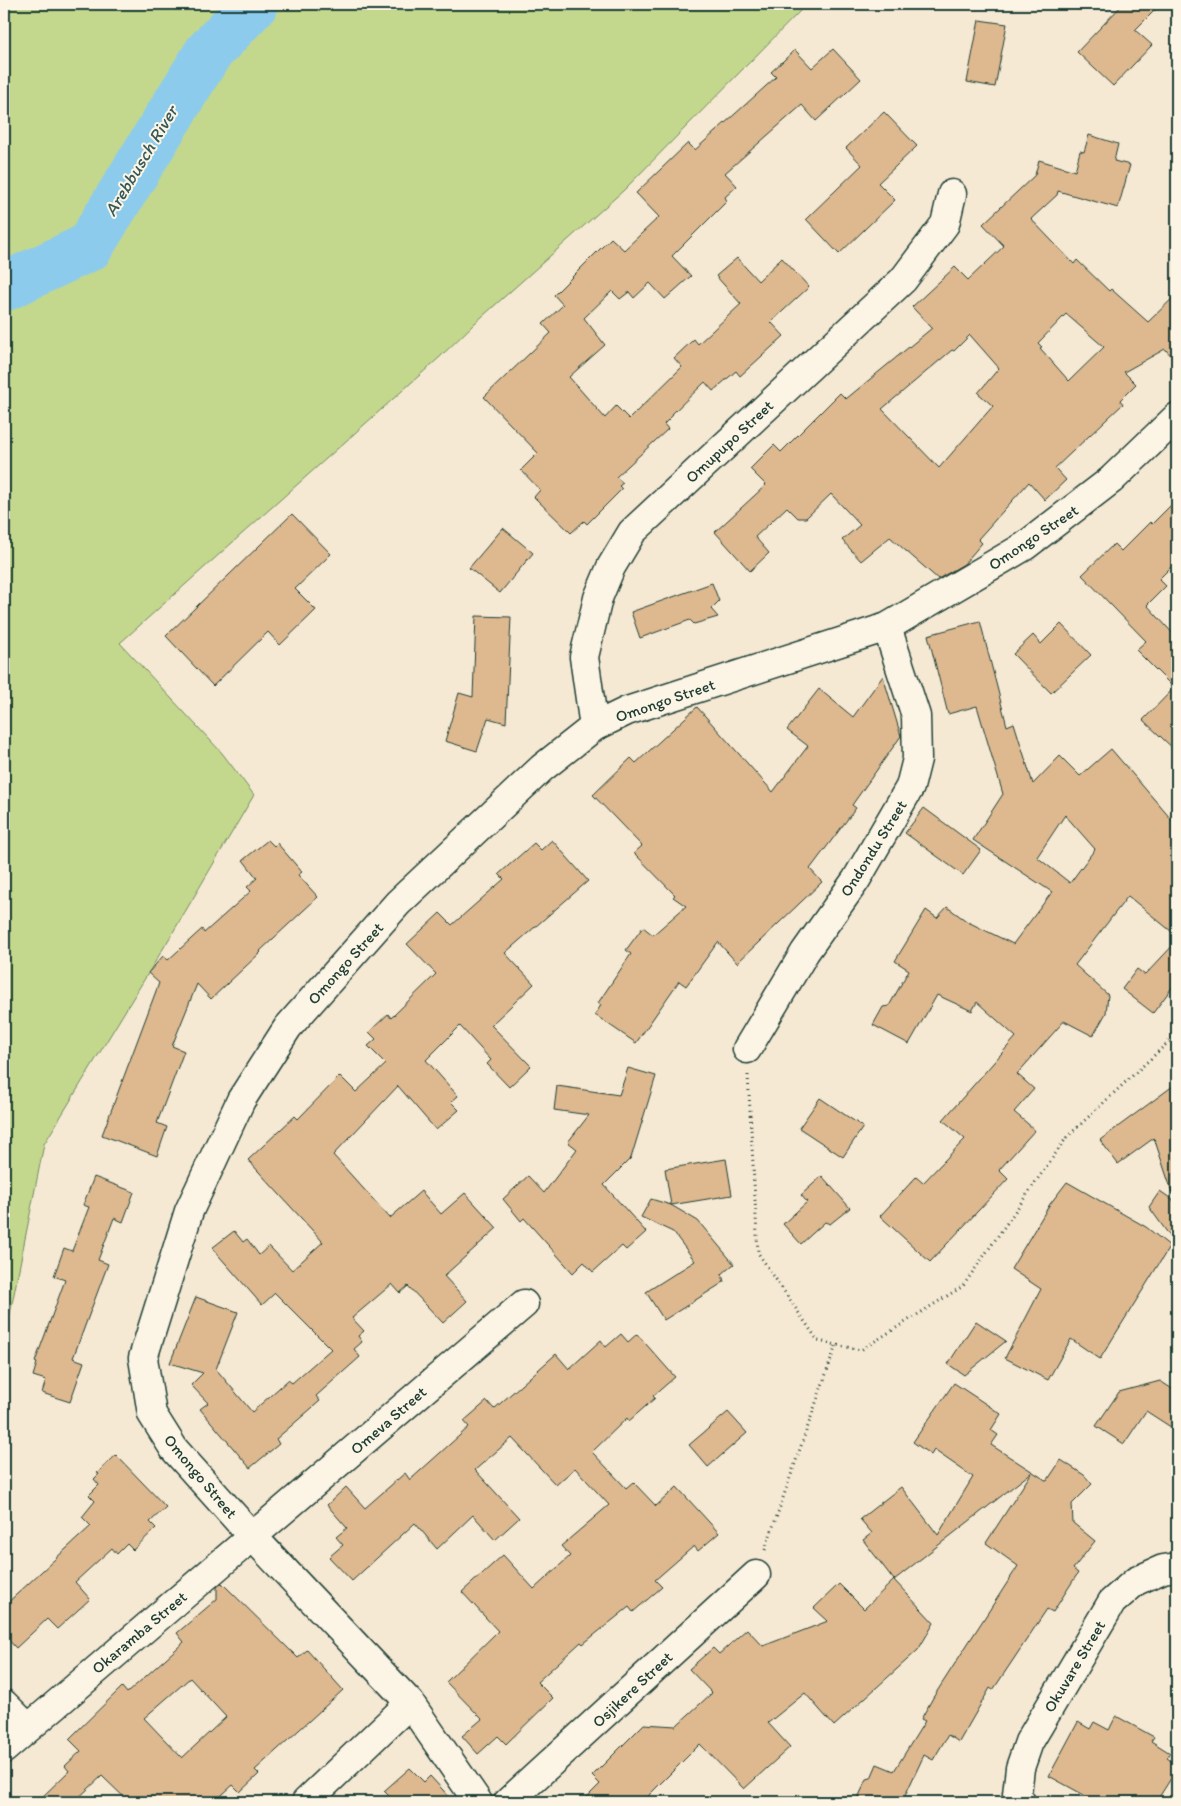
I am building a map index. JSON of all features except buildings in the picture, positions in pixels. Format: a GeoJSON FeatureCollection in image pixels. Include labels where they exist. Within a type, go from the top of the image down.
{"type":"FeatureCollection","features":[{"type":"Feature","properties":{"kind":"street","name":"Omupupo Street"},"geometry":{"type":"LineString","coordinates":[[594,727],[584,657],[598,598],[611,567],[632,532],[903,280],[945,224],[952,194]]}},
{"type":"Feature","properties":{"kind":"street","name":"Omongo Street"},"geometry":{"type":"LineString","coordinates":[[478,1802],[410,1703],[252,1536],[174,1449],[152,1414],[143,1358],[189,1211],[241,1100],[288,1027],[398,903],[542,768],[594,727],[627,711],[887,627],[1032,541],[1111,480],[1177,417]]}},
{"type":"Feature","properties":{"kind":"street","name":"Ondondu Street"},"geometry":{"type":"LineString","coordinates":[[747,1049],[805,952],[856,880],[910,787],[917,759],[916,716],[887,627]]}},
{"type":"Feature","properties":{"kind":"street","name":"Omeva Street"},"geometry":{"type":"LineString","coordinates":[[252,1536],[524,1304]]}},
{"type":"Feature","properties":{"kind":"street","name":"Okaramba Street"},"geometry":{"type":"LineString","coordinates":[[4,1749],[252,1536]]}},
{"type":"Feature","properties":{"kind":"street","name":"Okuvare Street"},"geometry":{"type":"LineString","coordinates":[[1021,1802],[1017,1794],[1020,1768],[1029,1742],[1112,1602],[1136,1581],[1163,1569],[1177,1567]]}},
{"type":"Feature","properties":{"kind":"street","name":"Osjikere Street"},"geometry":{"type":"LineString","coordinates":[[508,1802],[756,1575]]}},
{"type":"Feature","properties":{"kind":"street"},"geometry":{"type":"LineString","coordinates":[[306,1802],[410,1703]]}},
{"type":"Feature","properties":{"kind":"street"},"geometry":{"type":"LineString","coordinates":[[4,1704],[27,1728]]}},
{"type":"Feature","properties":{"kind":"path"},"geometry":{"type":"LineString","coordinates":[[747,1049],[758,1253],[818,1341],[861,1350],[963,1286],[1067,1137],[1177,1034]]}},
{"type":"Feature","properties":{"kind":"path"},"geometry":{"type":"LineString","coordinates":[[756,1575],[836,1345]]}},
{"type":"Feature","properties":{"kind":"green space"},"geometry":{"type":"Polygon","coordinates":[[[4,4],[835,4],[803,8],[624,190],[120,643],[222,753],[254,795],[44,1144],[4,1344],[4,4]]]}},
{"type":"Feature","properties":{"kind":"water"},"geometry":{"type":"Polygon","coordinates":[[[222,4],[282,4],[244,33],[215,14],[222,4]]]}},
{"type":"Feature","properties":{"kind":"waterway","name":"Arebbusch River"},"geometry":{"type":"LineString","coordinates":[[4,287],[89,247],[208,53],[254,4]]}}]}
